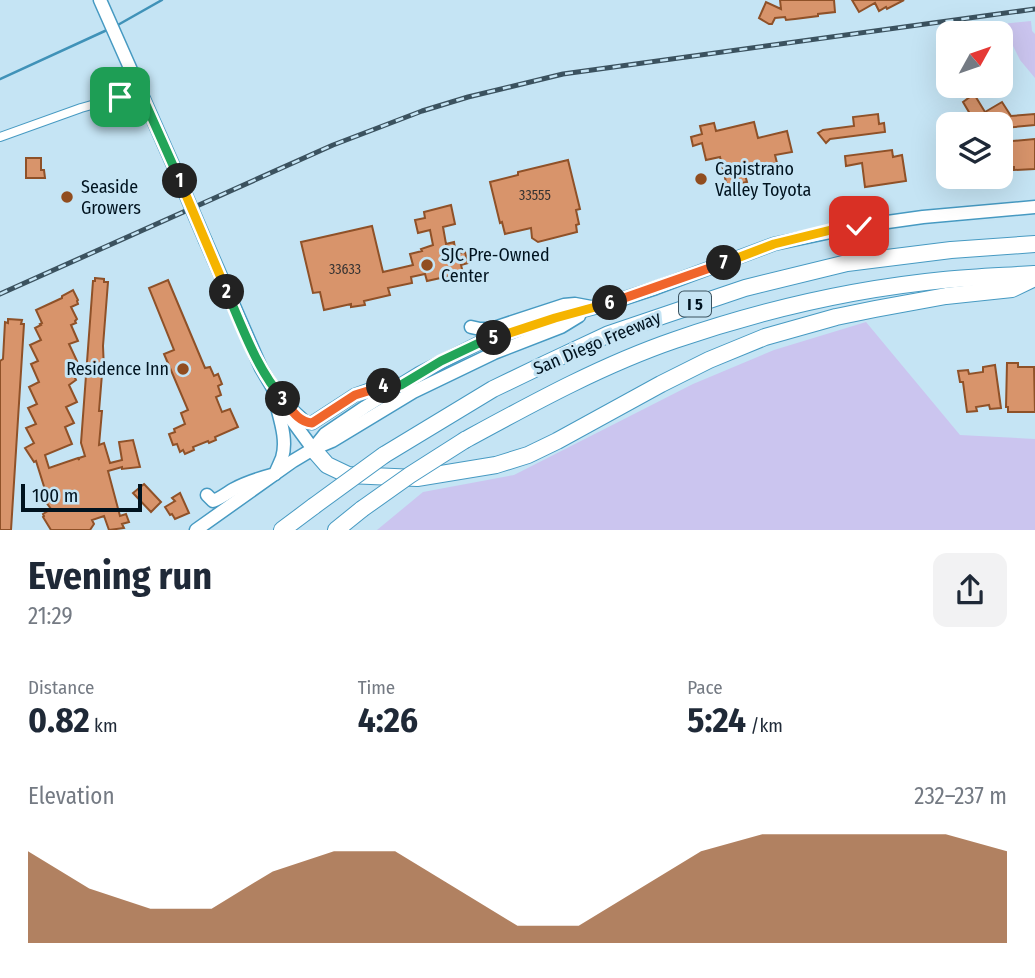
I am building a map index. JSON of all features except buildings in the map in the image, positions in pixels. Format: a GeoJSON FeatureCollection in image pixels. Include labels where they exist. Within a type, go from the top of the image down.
{"type":"FeatureCollection","features":[{"type":"Feature","properties":{"kind":"highway","name":"San Diego Freeway"},"geometry":{"type":"LineString","coordinates":[[282,530],[384,455],[493,390],[610,334],[745,288],[847,263],[951,250],[1035,244]]}},
{"type":"Feature","properties":{"kind":"highway","name":"San Diego Freeway"},"geometry":{"type":"LineString","coordinates":[[337,530],[410,475],[465,440],[543,397],[613,364],[673,340],[810,302],[945,280],[1035,276]]}},
{"type":"Feature","properties":{"kind":"highway"},"geometry":{"type":"LineString","coordinates":[[313,449],[327,465],[348,475],[417,478],[496,466],[558,441],[673,378],[765,337],[862,312],[946,296],[1012,289],[1035,276]]}},
{"type":"Feature","properties":{"kind":"main road"},"geometry":{"type":"LineString","coordinates":[[100,0],[261,368],[291,419],[313,449]]}},
{"type":"Feature","properties":{"kind":"main road"},"geometry":{"type":"LineString","coordinates":[[313,449],[325,435],[365,407],[431,367],[479,343],[656,288],[774,244],[850,227],[1035,207]]}},
{"type":"Feature","properties":{"kind":"main road"},"geometry":{"type":"LineString","coordinates":[[471,327],[491,329],[564,305],[594,307]]}},
{"type":"Feature","properties":{"kind":"main road"},"geometry":{"type":"LineString","coordinates":[[199,528],[313,449],[332,441],[413,392],[494,353],[551,331],[594,307]]}},
{"type":"Feature","properties":{"kind":"main road"},"geometry":{"type":"LineString","coordinates":[[479,343],[493,347],[502,345],[573,320]]}},
{"type":"Feature","properties":{"kind":"main road"},"geometry":{"type":"LineString","coordinates":[[413,392],[428,377],[476,353],[479,343]]}},
{"type":"Feature","properties":{"kind":"main road"},"geometry":{"type":"LineString","coordinates":[[273,388],[298,417],[312,423],[355,395],[380,386],[401,385]]}},
{"type":"Feature","properties":{"kind":"main road"},"geometry":{"type":"LineString","coordinates":[[273,388],[284,449],[275,474]]}},
{"type":"Feature","properties":{"kind":"main road"},"geometry":{"type":"LineString","coordinates":[[199,528],[208,509],[206,495],[213,501],[244,484],[275,474]]}},
{"type":"Feature","properties":{"kind":"street"},"geometry":{"type":"LineString","coordinates":[[0,137],[139,89]]}},
{"type":"Feature","properties":{"kind":"shaded area"},"geometry":{"type":"Polygon","coordinates":[[[1031,21],[1035,34],[1035,78],[1020,60],[1013,46],[1013,23],[1031,21]]]}},
{"type":"Feature","properties":{"kind":"shaded area"},"geometry":{"type":"Polygon","coordinates":[[[866,322],[960,435],[1035,439],[1035,530],[377,530],[423,492],[514,475],[693,384],[774,350],[866,322]]]}},
{"type":"Feature","properties":{"kind":"waterway"},"geometry":{"type":"LineString","coordinates":[[116,26],[162,0]]}},
{"type":"Feature","properties":{"kind":"waterway"},"geometry":{"type":"LineString","coordinates":[[0,79],[107,30]]}},
{"type":"Feature","properties":{"kind":"railway"},"geometry":{"type":"LineString","coordinates":[[0,294],[333,145],[422,111],[468,97],[563,74],[1035,9]]}},
{"type":"Feature","properties":{"kind":"place","name":"Capistrano Valley Toyota"},"geometry":{"type":"Point","coordinates":[701,179]}},
{"type":"Feature","properties":{"kind":"place","name":"Seaside Growers"},"geometry":{"type":"Point","coordinates":[67,197]}},
{"type":"Feature","properties":{"kind":"place","name":"SJC Pre-Owned Center"},"geometry":{"type":"Point","coordinates":[427,265]}},
{"type":"Feature","properties":{"kind":"place","name":"Residence Inn"},"geometry":{"type":"Point","coordinates":[183,369]}},
{"type":"Feature","properties":{"kind":"route"},"geometry":{"type":"LineString","coordinates":[[120,97],[139,89],[261,368],[273,388],[305,422],[316,421],[355,395],[380,386],[401,385],[441,361],[479,343],[656,288],[774,244],[859,226]]}}]}
